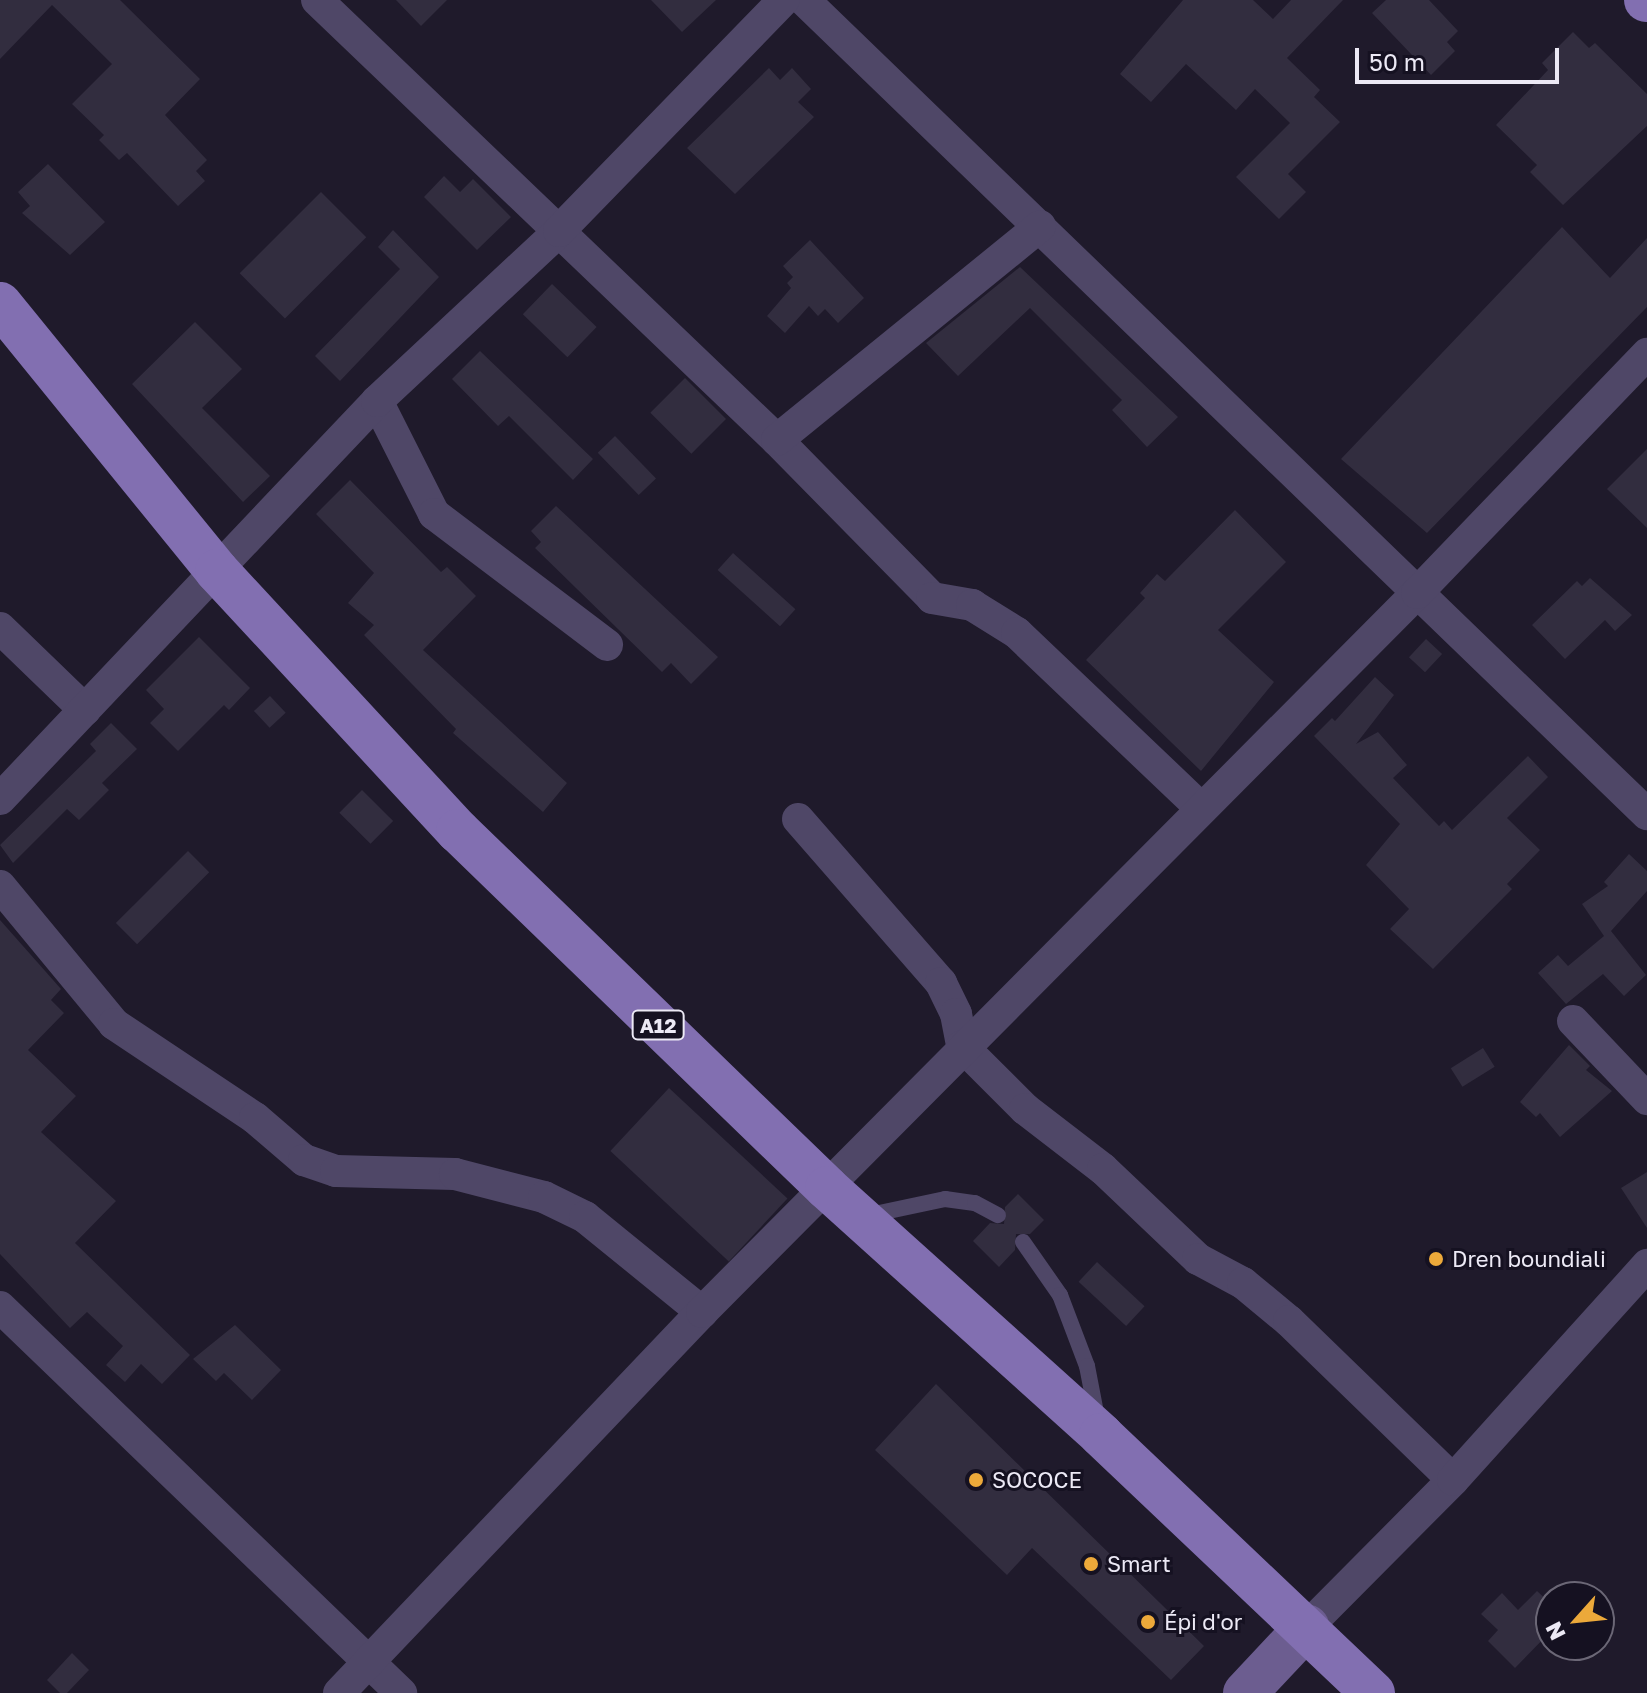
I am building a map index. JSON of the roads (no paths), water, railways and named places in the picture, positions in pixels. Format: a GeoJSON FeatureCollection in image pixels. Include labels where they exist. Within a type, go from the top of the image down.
{"type":"FeatureCollection","features":[{"type":"Feature","properties":{"kind":"main road","name":"A12"},"geometry":{"type":"LineString","coordinates":[[0,304],[217,571],[458,831],[827,1188],[1101,1435],[1307,1627],[1373,1693]]}},
{"type":"Feature","properties":{"kind":"street"},"geometry":{"type":"LineString","coordinates":[[317,0],[777,440],[932,598],[972,605],[1017,633],[1200,807]]}},
{"type":"Feature","properties":{"kind":"street"},"geometry":{"type":"LineString","coordinates":[[0,799],[377,401],[559,231],[784,0]]}},
{"type":"Feature","properties":{"kind":"street"},"geometry":{"type":"LineString","coordinates":[[804,0],[1647,814]]}},
{"type":"Feature","properties":{"kind":"street"},"geometry":{"type":"LineString","coordinates":[[777,440],[1040,226]]}},
{"type":"Feature","properties":{"kind":"street"},"geometry":{"type":"LineString","coordinates":[[339,1693],[702,1312],[827,1188],[962,1046],[1417,593],[1647,354]]}},
{"type":"Feature","properties":{"kind":"street"},"geometry":{"type":"LineString","coordinates":[[377,401],[434,514],[607,645]]}},
{"type":"Feature","properties":{"kind":"street"},"geometry":{"type":"LineString","coordinates":[[0,628],[85,710]]}},
{"type":"Feature","properties":{"kind":"street"},"geometry":{"type":"LineString","coordinates":[[798,819],[941,983],[956,1014],[962,1046],[1025,1109],[1103,1169],[1198,1259],[1243,1283],[1289,1321],[1453,1480]]}},
{"type":"Feature","properties":{"kind":"street"},"geometry":{"type":"LineString","coordinates":[[0,886],[114,1024],[255,1118],[304,1160],[336,1171],[455,1174],[544,1197],[585,1217],[702,1312]]}},
{"type":"Feature","properties":{"kind":"street"},"geometry":{"type":"LineString","coordinates":[[1573,1021],[1647,1099]]}},
{"type":"Feature","properties":{"kind":"street"},"geometry":{"type":"LineString","coordinates":[[1245,1693],[1453,1480],[1647,1265]]}},
{"type":"Feature","properties":{"kind":"street"},"geometry":{"type":"LineString","coordinates":[[0,1307],[401,1693]]}},
{"type":"Feature","properties":{"kind":"lane"},"geometry":{"type":"LineString","coordinates":[[859,1217],[945,1199],[975,1203],[998,1215]]}},
{"type":"Feature","properties":{"kind":"lane"},"geometry":{"type":"LineString","coordinates":[[1023,1242],[1060,1295],[1087,1366],[1101,1435]]}},
{"type":"Feature","properties":{"kind":"place","name":"Dren boundiali"},"geometry":{"type":"Point","coordinates":[1436,1259]}},
{"type":"Feature","properties":{"kind":"place","name":"SOCOCE"},"geometry":{"type":"Point","coordinates":[976,1480]}},
{"type":"Feature","properties":{"kind":"place","name":"Smart"},"geometry":{"type":"Point","coordinates":[1091,1564]}},
{"type":"Feature","properties":{"kind":"place","name":"Épi d'or"},"geometry":{"type":"Point","coordinates":[1148,1622]}}]}
